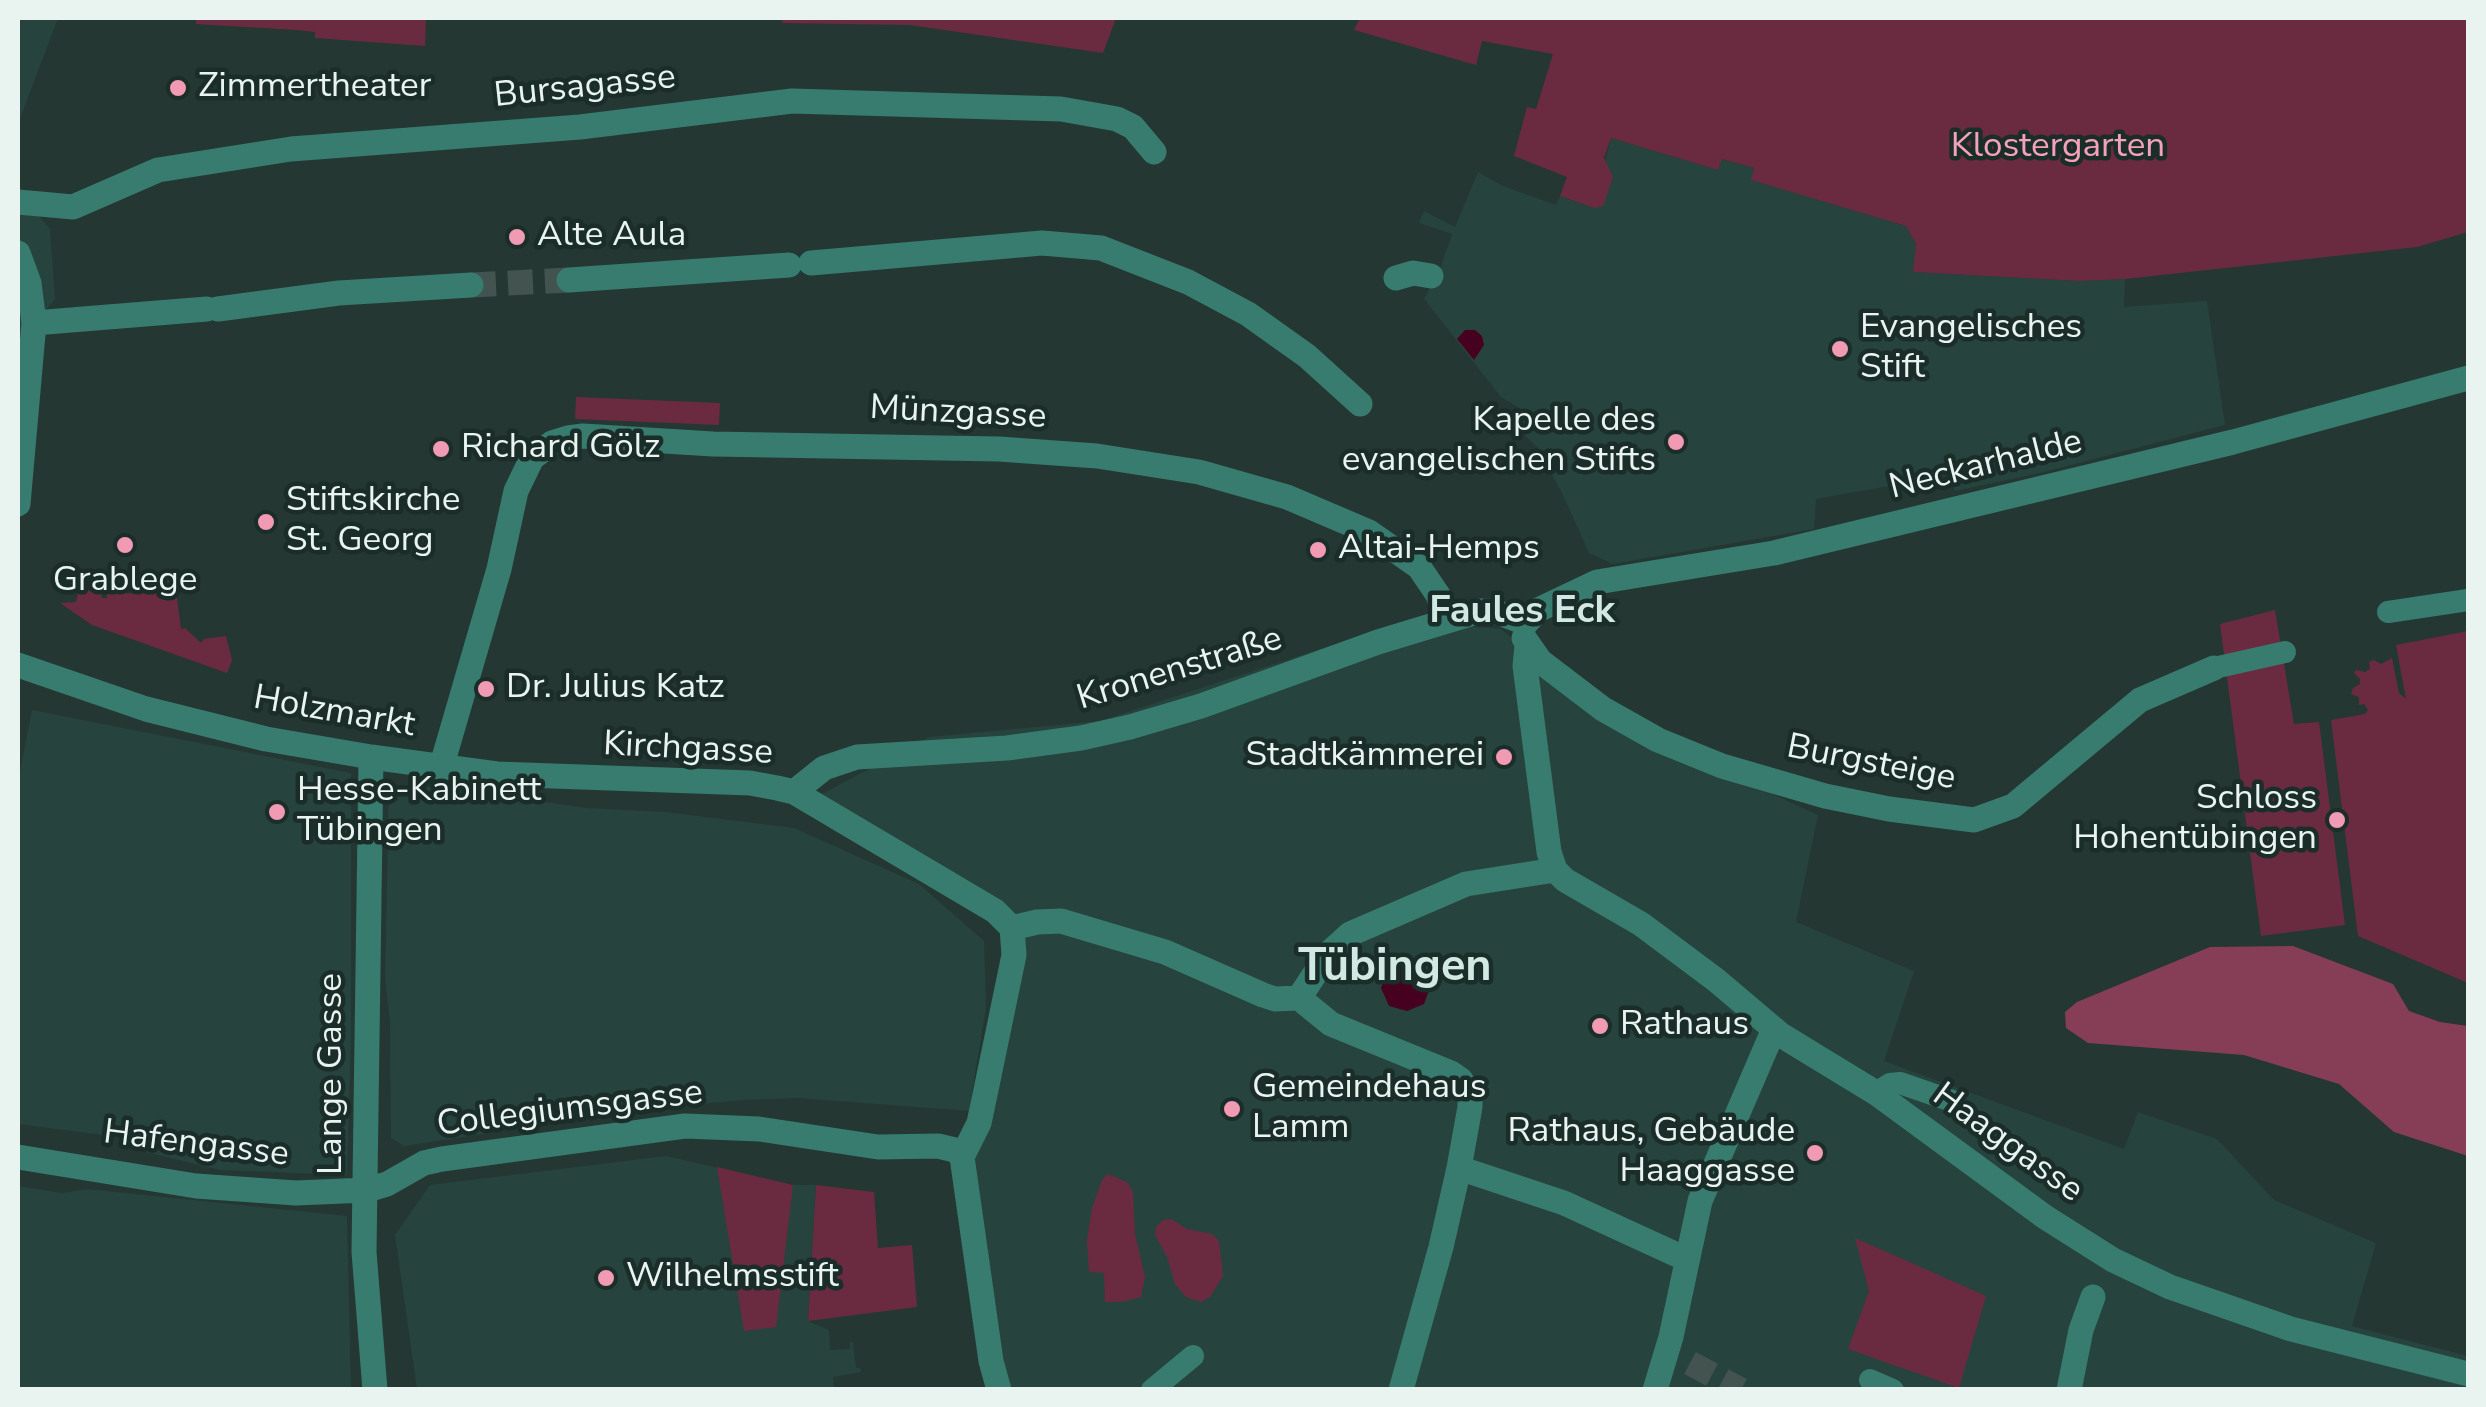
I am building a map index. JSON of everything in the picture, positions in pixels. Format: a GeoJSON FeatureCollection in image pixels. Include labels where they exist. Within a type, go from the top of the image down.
{"type":"FeatureCollection","features":[{"type":"Feature","properties":{"kind":"street","name":"Bursagasse"},"geometry":{"type":"LineString","coordinates":[[18,202],[73,207],[158,170],[291,149],[580,127],[792,101],[1060,109],[1116,119],[1133,127],[1154,152]]}},
{"type":"Feature","properties":{"kind":"street"},"geometry":{"type":"LineString","coordinates":[[568,280],[1042,243],[1101,248],[1188,282],[1248,314],[1307,356],[1360,404]]}},
{"type":"Feature","properties":{"kind":"street"},"geometry":{"type":"LineString","coordinates":[[18,253],[29,283],[34,323],[18,504]]}},
{"type":"Feature","properties":{"kind":"street"},"geometry":{"type":"LineString","coordinates":[[1396,278],[1413,273],[1431,276]]}},
{"type":"Feature","properties":{"kind":"street"},"geometry":{"type":"LineString","coordinates":[[34,323],[212,309],[339,293],[471,285]]}},
{"type":"Feature","properties":{"kind":"street","name":"Neckarhalde"},"geometry":{"type":"LineString","coordinates":[[1527,635],[1538,610],[1597,582],[1774,553],[2233,442],[2468,378]]}},
{"type":"Feature","properties":{"kind":"street","name":"Münzgasse"},"geometry":{"type":"LineString","coordinates":[[499,570],[516,490],[526,467],[540,451],[568,438],[999,450],[1098,456],[1199,472],[1244,482],[1325,511],[1408,557],[1430,582],[1446,621]]}},
{"type":"Feature","properties":{"kind":"street","name":"Holzmarkt"},"geometry":{"type":"LineString","coordinates":[[18,665],[146,709],[266,739],[442,768],[499,570]]}},
{"type":"Feature","properties":{"kind":"street","name":"Kronenstraße"},"geometry":{"type":"LineString","coordinates":[[794,792],[824,768],[856,757],[1007,748],[1130,727],[1488,610],[1527,635]]}},
{"type":"Feature","properties":{"kind":"street"},"geometry":{"type":"LineString","coordinates":[[1300,998],[1328,954],[1350,934],[1466,884],[1555,870],[1548,852],[1525,666],[1527,635]]}},
{"type":"Feature","properties":{"kind":"street","name":"Burgsteige"},"geometry":{"type":"LineString","coordinates":[[1527,635],[1555,674],[1603,710],[1658,740],[1722,766],[1825,796],[1974,820],[2013,806],[2140,700],[2214,668]]}},
{"type":"Feature","properties":{"kind":"street","name":"Lange Gasse"},"geometry":{"type":"LineString","coordinates":[[372,758],[364,1252],[375,1390]]}},
{"type":"Feature","properties":{"kind":"street","name":"Kirchgasse"},"geometry":{"type":"LineString","coordinates":[[442,768],[561,778],[750,784],[794,792],[995,912],[1012,928]]}},
{"type":"Feature","properties":{"kind":"street","name":"Haaggasse"},"geometry":{"type":"LineString","coordinates":[[1555,870],[1573,886],[1641,924],[1774,1029],[1876,1093],[2090,1247],[2153,1280],[2290,1329],[2468,1374]]}},
{"type":"Feature","properties":{"kind":"street"},"geometry":{"type":"LineString","coordinates":[[1000,1390],[991,1362],[962,1158],[983,1106],[1014,955],[1012,928],[1049,921],[1075,924],[1185,958],[1263,996],[1300,998],[1331,1024],[1451,1072],[1466,1087],[1470,1107],[1459,1168],[1401,1390]]}},
{"type":"Feature","properties":{"kind":"street"},"geometry":{"type":"LineString","coordinates":[[1654,1390],[1678,1359],[1686,1259],[1708,1179],[1774,1029]]}},
{"type":"Feature","properties":{"kind":"street","name":"Collegiumsgasse"},"geometry":{"type":"LineString","coordinates":[[367,1190],[387,1184],[424,1163],[442,1159],[674,1126],[759,1129],[878,1147],[938,1146],[955,1150],[962,1158]]}},
{"type":"Feature","properties":{"kind":"street","name":"Hafengasse"},"geometry":{"type":"LineString","coordinates":[[18,1156],[230,1190],[367,1190]]}},
{"type":"Feature","properties":{"kind":"street"},"geometry":{"type":"LineString","coordinates":[[1459,1168],[1564,1203],[1686,1259]]}},
{"type":"Feature","properties":{"kind":"street"},"geometry":{"type":"LineString","coordinates":[[2069,1390],[2081,1330],[2093,1297]]}},
{"type":"Feature","properties":{"kind":"lane"},"geometry":{"type":"LineString","coordinates":[[2388,612],[2468,600]]}},
{"type":"Feature","properties":{"kind":"lane"},"geometry":{"type":"LineString","coordinates":[[2214,668],[2286,652]]}},
{"type":"Feature","properties":{"kind":"lane"},"geometry":{"type":"LineString","coordinates":[[1876,1093],[1890,1084],[1900,1084],[1955,1102]]}},
{"type":"Feature","properties":{"kind":"lane"},"geometry":{"type":"LineString","coordinates":[[1152,1390],[1193,1356]]}},
{"type":"Feature","properties":{"kind":"lane"},"geometry":{"type":"LineString","coordinates":[[1870,1380],[1893,1390]]}},
{"type":"Feature","properties":{"kind":"shaded area"},"geometry":{"type":"Polygon","coordinates":[[[18,18],[58,18],[18,124],[18,18]]]}},
{"type":"Feature","properties":{"kind":"shaded area","name":"Evangelisches Stift"},"geometry":{"type":"Polygon","coordinates":[[[1611,138],[1718,170],[1721,159],[1754,168],[1752,180],[1906,226],[1916,244],[1914,272],[2079,281],[2125,279],[2124,307],[2207,301],[2225,425],[1955,491],[1950,475],[1816,499],[1814,529],[1613,564],[1589,553],[1562,493],[1541,455],[1535,454],[1538,448],[1525,435],[1519,437],[1524,411],[1501,397],[1424,299],[1452,234],[1419,223],[1424,211],[1455,227],[1478,172],[1503,186],[1556,205],[1560,196],[1594,208],[1611,138]]]}},
{"type":"Feature","properties":{"kind":"shaded area"},"geometry":{"type":"Polygon","coordinates":[[[18,191],[50,229],[55,299],[34,323],[18,504],[18,191]]]}},
{"type":"Feature","properties":{"kind":"shaded area"},"geometry":{"type":"Polygon","coordinates":[[[1465,330],[1475,330],[1482,336],[1484,345],[1474,360],[1457,339],[1465,330]]]}},
{"type":"Feature","properties":{"kind":"shaded area"},"geometry":{"type":"Polygon","coordinates":[[[1403,622],[1501,629],[1597,713],[1818,815],[1796,922],[1914,971],[1884,1061],[2124,1149],[2138,1112],[2217,1139],[2274,1200],[2376,1243],[2352,1326],[2468,1356],[2468,1389],[999,1389],[963,1173],[1027,932],[822,794],[929,737],[1100,721],[1403,622]]]}},
{"type":"Feature","properties":{"kind":"shaded area"},"geometry":{"type":"Polygon","coordinates":[[[32,710],[351,773],[347,1175],[220,1170],[125,1147],[134,1139],[18,1124],[18,782],[32,710]]]}},
{"type":"Feature","properties":{"kind":"shaded area"},"geometry":{"type":"Polygon","coordinates":[[[389,786],[456,789],[586,808],[665,812],[794,828],[919,884],[984,941],[986,1008],[969,1111],[798,1098],[744,1100],[646,1109],[404,1146],[391,1138],[390,1020],[385,979],[389,786]]]}},
{"type":"Feature","properties":{"kind":"shaded area"},"geometry":{"type":"Polygon","coordinates":[[[2293,946],[2393,984],[2409,1011],[2440,1022],[2468,1026],[2468,1156],[2394,1132],[2339,1084],[2244,1055],[2088,1043],[2066,1028],[2065,1012],[2077,1002],[2210,947],[2293,946]]]}},
{"type":"Feature","properties":{"kind":"shaded area"},"geometry":{"type":"Polygon","coordinates":[[[1404,962],[1424,970],[1431,985],[1424,1004],[1407,1011],[1389,1006],[1381,988],[1387,970],[1404,962]]]}},
{"type":"Feature","properties":{"kind":"shaded area","name":"Wilhelmsstift"},"geometry":{"type":"Polygon","coordinates":[[[666,1156],[793,1185],[816,1185],[808,1321],[829,1330],[830,1350],[850,1349],[853,1342],[856,1368],[861,1372],[833,1377],[834,1390],[417,1389],[395,1235],[430,1185],[666,1156]]]}},
{"type":"Feature","properties":{"kind":"shaded area"},"geometry":{"type":"Polygon","coordinates":[[[18,1186],[62,1193],[87,1189],[347,1216],[351,1389],[18,1389],[18,1186]]]}},
{"type":"Feature","properties":{"kind":"green space"},"geometry":{"type":"Polygon","coordinates":[[[196,18],[426,18],[425,46],[315,38],[315,32],[297,30],[196,24],[196,18]]]}},
{"type":"Feature","properties":{"kind":"green space"},"geometry":{"type":"Polygon","coordinates":[[[783,18],[1116,18],[1103,53],[910,25],[782,23],[783,18]]]}},
{"type":"Feature","properties":{"kind":"green space","name":"Klostergarten"},"geometry":{"type":"Polygon","coordinates":[[[1360,18],[2468,18],[2468,232],[2417,247],[2125,279],[2079,281],[1913,272],[1916,244],[1906,226],[1751,180],[1754,168],[1722,159],[1718,170],[1611,138],[1604,158],[1613,177],[1603,206],[1594,208],[1560,196],[1567,177],[1514,156],[1527,107],[1536,109],[1553,54],[1482,41],[1476,65],[1354,30],[1360,18]]]}},
{"type":"Feature","properties":{"kind":"green space"},"geometry":{"type":"Polygon","coordinates":[[[576,397],[720,403],[719,425],[575,419],[576,397]]]}},
{"type":"Feature","properties":{"kind":"green space"},"geometry":{"type":"Polygon","coordinates":[[[168,577],[175,582],[181,629],[185,628],[201,643],[204,639],[226,636],[232,660],[227,673],[92,625],[60,603],[76,602],[78,593],[100,589],[102,598],[107,598],[106,588],[126,584],[127,594],[132,593],[131,584],[151,580],[153,589],[158,589],[157,579],[168,577]]]}},
{"type":"Feature","properties":{"kind":"green space"},"geometry":{"type":"Polygon","coordinates":[[[2275,610],[2294,724],[2319,722],[2345,925],[2261,936],[2220,624],[2275,610]]]}},
{"type":"Feature","properties":{"kind":"green space"},"geometry":{"type":"Polygon","coordinates":[[[2468,631],[2468,983],[2358,936],[2331,720],[2365,714],[2368,710],[2364,704],[2359,705],[2359,697],[2351,694],[2360,684],[2356,670],[2365,672],[2370,669],[2369,662],[2381,664],[2392,658],[2399,693],[2406,699],[2396,645],[2468,631]]]}},
{"type":"Feature","properties":{"kind":"green space"},"geometry":{"type":"Polygon","coordinates":[[[717,1167],[793,1185],[776,1327],[744,1331],[717,1167]]]}},
{"type":"Feature","properties":{"kind":"green space"},"geometry":{"type":"Polygon","coordinates":[[[1108,1174],[1127,1182],[1133,1192],[1135,1234],[1145,1277],[1141,1297],[1121,1302],[1105,1302],[1104,1273],[1089,1272],[1087,1240],[1092,1208],[1108,1174]]]}},
{"type":"Feature","properties":{"kind":"green space"},"geometry":{"type":"Polygon","coordinates":[[[816,1185],[874,1192],[878,1248],[912,1245],[917,1307],[808,1321],[816,1185]]]}},
{"type":"Feature","properties":{"kind":"green space"},"geometry":{"type":"Polygon","coordinates":[[[1171,1219],[1187,1229],[1212,1234],[1219,1241],[1223,1276],[1210,1297],[1201,1302],[1186,1297],[1175,1284],[1155,1235],[1163,1220],[1171,1219]]]}},
{"type":"Feature","properties":{"kind":"green space"},"geometry":{"type":"Polygon","coordinates":[[[1855,1238],[1986,1296],[1959,1388],[1848,1349],[1869,1291],[1855,1238]]]}},
{"type":"Feature","properties":{"kind":"tunnel"},"geometry":{"type":"LineString","coordinates":[[471,285],[569,280]]}},
{"type":"Feature","properties":{"kind":"tunnel"},"geometry":{"type":"LineString","coordinates":[[1690,1363],[1741,1390]]}},
{"type":"Feature","properties":{"kind":"place","name":"Zimmertheater"},"geometry":{"type":"Point","coordinates":[178,88]}},
{"type":"Feature","properties":{"kind":"place","name":"Alte Aula"},"geometry":{"type":"Point","coordinates":[517,237]}},
{"type":"Feature","properties":{"kind":"place","name":"Evangelisches Stift"},"geometry":{"type":"Point","coordinates":[1840,349]}},
{"type":"Feature","properties":{"kind":"place","name":"Kapelle des evangelischen Stifts"},"geometry":{"type":"Point","coordinates":[1676,442]}},
{"type":"Feature","properties":{"kind":"place","name":"Richard Gölz"},"geometry":{"type":"Point","coordinates":[441,449]}},
{"type":"Feature","properties":{"kind":"place","name":"Stiftskirche St. Georg"},"geometry":{"type":"Point","coordinates":[266,522]}},
{"type":"Feature","properties":{"kind":"place","name":"Grablege"},"geometry":{"type":"Point","coordinates":[125,545]}},
{"type":"Feature","properties":{"kind":"place","name":"Altai-Hemps"},"geometry":{"type":"Point","coordinates":[1318,550]}},
{"type":"Feature","properties":{"kind":"place","name":"Dr. Julius Katz"},"geometry":{"type":"Point","coordinates":[486,689]}},
{"type":"Feature","properties":{"kind":"place","name":"Stadtkämmerei"},"geometry":{"type":"Point","coordinates":[1504,757]}},
{"type":"Feature","properties":{"kind":"place","name":"Hesse-Kabinett Tübingen"},"geometry":{"type":"Point","coordinates":[277,812]}},
{"type":"Feature","properties":{"kind":"place","name":"Schloss Hohentübingen"},"geometry":{"type":"Point","coordinates":[2337,820]}},
{"type":"Feature","properties":{"kind":"place","name":"Rathaus"},"geometry":{"type":"Point","coordinates":[1600,1026]}},
{"type":"Feature","properties":{"kind":"place","name":"Gemeindehaus Lamm"},"geometry":{"type":"Point","coordinates":[1232,1109]}},
{"type":"Feature","properties":{"kind":"place","name":"Rathaus, Gebäude Haaggasse"},"geometry":{"type":"Point","coordinates":[1815,1153]}},
{"type":"Feature","properties":{"kind":"place","name":"Wilhelmsstift"},"geometry":{"type":"Point","coordinates":[606,1278]}},
{"type":"Feature","properties":{"kind":"district","name":"Faules Eck"},"geometry":{"type":"Point","coordinates":[1522,613]}},
{"type":"Feature","properties":{"kind":"district","name":"Tübingen"},"geometry":{"type":"Point","coordinates":[1395,969]}}]}
